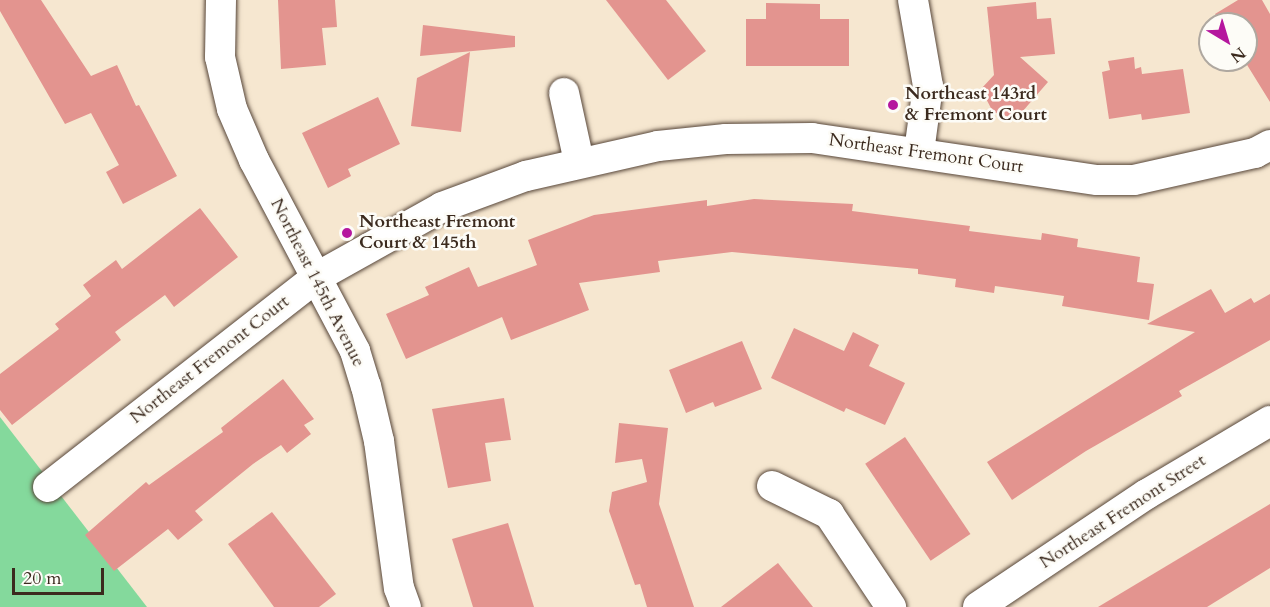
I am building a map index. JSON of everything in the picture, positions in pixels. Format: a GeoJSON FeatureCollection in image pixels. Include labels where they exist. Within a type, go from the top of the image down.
{"type":"FeatureCollection","features":[{"type":"Feature","properties":{"kind":"street","name":"Northeast 145th Avenue"},"geometry":{"type":"LineString","coordinates":[[221,0],[220,57],[232,109],[254,160],[355,351],[366,386],[379,441],[399,588],[406,607]]}},
{"type":"Feature","properties":{"kind":"street"},"geometry":{"type":"LineString","coordinates":[[913,0],[928,86],[919,152]]}},
{"type":"Feature","properties":{"kind":"street"},"geometry":{"type":"LineString","coordinates":[[564,93],[579,162]]}},
{"type":"Feature","properties":{"kind":"street","name":"Northeast Fremont Court"},"geometry":{"type":"LineString","coordinates":[[48,487],[317,277],[442,207],[526,176],[579,162],[726,139],[812,138],[1097,180],[1134,180],[1244,156],[1270,145]]}},
{"type":"Feature","properties":{"kind":"street","name":"Northeast Fremont Street"},"geometry":{"type":"LineString","coordinates":[[978,607],[1147,494],[1270,421]]}},
{"type":"Feature","properties":{"kind":"street"},"geometry":{"type":"LineString","coordinates":[[772,486],[829,514],[891,607]]}},
{"type":"Feature","properties":{"kind":"green space"},"geometry":{"type":"Polygon","coordinates":[[[0,417],[147,607],[0,607],[0,417]]]}},
{"type":"Feature","properties":{"kind":"building"},"geometry":{"type":"Polygon","coordinates":[[[0,0],[41,0],[91,76],[117,65],[136,106],[139,105],[177,176],[123,204],[106,172],[119,165],[91,113],[65,124],[0,11],[0,0]]]}},
{"type":"Feature","properties":{"kind":"building"},"geometry":{"type":"Polygon","coordinates":[[[278,0],[335,0],[337,27],[322,28],[326,65],[281,69],[278,0]]]}},
{"type":"Feature","properties":{"kind":"building"},"geometry":{"type":"Polygon","coordinates":[[[606,0],[666,0],[706,51],[668,80],[606,0]]]}},
{"type":"Feature","properties":{"kind":"building"},"geometry":{"type":"Polygon","coordinates":[[[1238,0],[1262,0],[1270,14],[1270,102],[1251,72],[1258,72],[1258,12],[1218,12],[1238,0]]]}},
{"type":"Feature","properties":{"kind":"building"},"geometry":{"type":"Polygon","coordinates":[[[1036,2],[1037,19],[1051,18],[1055,54],[1020,57],[1048,82],[1016,119],[993,112],[981,89],[994,75],[987,7],[1036,2]]]}},
{"type":"Feature","properties":{"kind":"building"},"geometry":{"type":"Polygon","coordinates":[[[766,3],[820,4],[820,19],[849,19],[849,66],[746,66],[746,19],[766,19],[766,3]]]}},
{"type":"Feature","properties":{"kind":"building"},"geometry":{"type":"Polygon","coordinates":[[[423,25],[515,36],[515,47],[420,56],[423,25]]]}},
{"type":"Feature","properties":{"kind":"building"},"geometry":{"type":"Polygon","coordinates":[[[470,52],[461,132],[411,126],[417,78],[470,52]]]}},
{"type":"Feature","properties":{"kind":"building"},"geometry":{"type":"Polygon","coordinates":[[[1134,57],[1135,69],[1141,67],[1142,74],[1183,69],[1190,113],[1142,120],[1141,114],[1109,119],[1102,72],[1110,70],[1108,61],[1134,57]]]}},
{"type":"Feature","properties":{"kind":"building"},"geometry":{"type":"Polygon","coordinates":[[[378,97],[400,144],[348,169],[351,176],[328,188],[302,133],[378,97]]]}},
{"type":"Feature","properties":{"kind":"building"},"geometry":{"type":"Polygon","coordinates":[[[754,199],[853,204],[852,211],[970,226],[969,231],[1041,240],[1042,233],[1078,239],[1077,247],[1140,257],[1137,282],[1154,284],[1149,320],[1062,306],[1064,296],[995,286],[994,293],[955,287],[956,279],[918,274],[918,269],[732,252],[658,261],[660,272],[579,283],[589,310],[511,340],[502,317],[406,359],[386,314],[429,295],[425,287],[469,267],[478,287],[537,265],[528,240],[594,215],[707,200],[707,206],[754,199]]]}},
{"type":"Feature","properties":{"kind":"building"},"geometry":{"type":"Polygon","coordinates":[[[200,208],[238,257],[174,307],[165,295],[115,332],[121,340],[12,425],[0,410],[0,374],[59,329],[55,324],[91,296],[83,285],[116,260],[122,269],[200,208]]]}},
{"type":"Feature","properties":{"kind":"building"},"geometry":{"type":"Polygon","coordinates":[[[1211,289],[1225,313],[1251,298],[1254,303],[1270,294],[1270,340],[1179,391],[1182,396],[1086,451],[1012,500],[987,462],[1195,332],[1147,324],[1211,289]]]}},
{"type":"Feature","properties":{"kind":"building"},"geometry":{"type":"Polygon","coordinates":[[[794,328],[844,351],[853,332],[879,345],[869,366],[905,383],[885,425],[846,408],[844,412],[771,378],[794,328]]]}},
{"type":"Feature","properties":{"kind":"building"},"geometry":{"type":"Polygon","coordinates":[[[742,341],[762,389],[715,407],[713,402],[686,413],[669,370],[742,341]]]}},
{"type":"Feature","properties":{"kind":"building"},"geometry":{"type":"Polygon","coordinates":[[[283,379],[314,419],[304,425],[311,434],[287,453],[281,445],[253,464],[195,511],[203,520],[178,540],[168,529],[114,571],[85,535],[146,482],[149,485],[223,432],[221,428],[283,379]]]}},
{"type":"Feature","properties":{"kind":"building"},"geometry":{"type":"Polygon","coordinates":[[[504,398],[511,440],[485,443],[491,481],[448,488],[432,409],[504,398]]]}},
{"type":"Feature","properties":{"kind":"building"},"geometry":{"type":"Polygon","coordinates":[[[619,423],[668,428],[659,504],[694,607],[647,607],[640,584],[635,585],[609,511],[612,492],[647,482],[642,459],[615,463],[619,423]]]}},
{"type":"Feature","properties":{"kind":"building"},"geometry":{"type":"Polygon","coordinates":[[[905,437],[970,534],[931,561],[865,464],[905,437]]]}},
{"type":"Feature","properties":{"kind":"building"},"geometry":{"type":"Polygon","coordinates":[[[1270,504],[1270,568],[1207,607],[1098,607],[1270,504]]]}},
{"type":"Feature","properties":{"kind":"building"},"geometry":{"type":"Polygon","coordinates":[[[272,512],[336,594],[319,607],[274,607],[228,544],[272,512]]]}},
{"type":"Feature","properties":{"kind":"building"},"geometry":{"type":"Polygon","coordinates":[[[508,523],[534,607],[473,607],[452,539],[508,523]]]}},
{"type":"Feature","properties":{"kind":"building"},"geometry":{"type":"Polygon","coordinates":[[[778,563],[813,607],[721,607],[778,563]]]}},
{"type":"Feature","properties":{"kind":"place","name":"Northeast 143rd & Fremont Court"},"geometry":{"type":"Point","coordinates":[893,105]}},
{"type":"Feature","properties":{"kind":"place","name":"Northeast Fremont Court & 145th"},"geometry":{"type":"Point","coordinates":[347,233]}}]}
